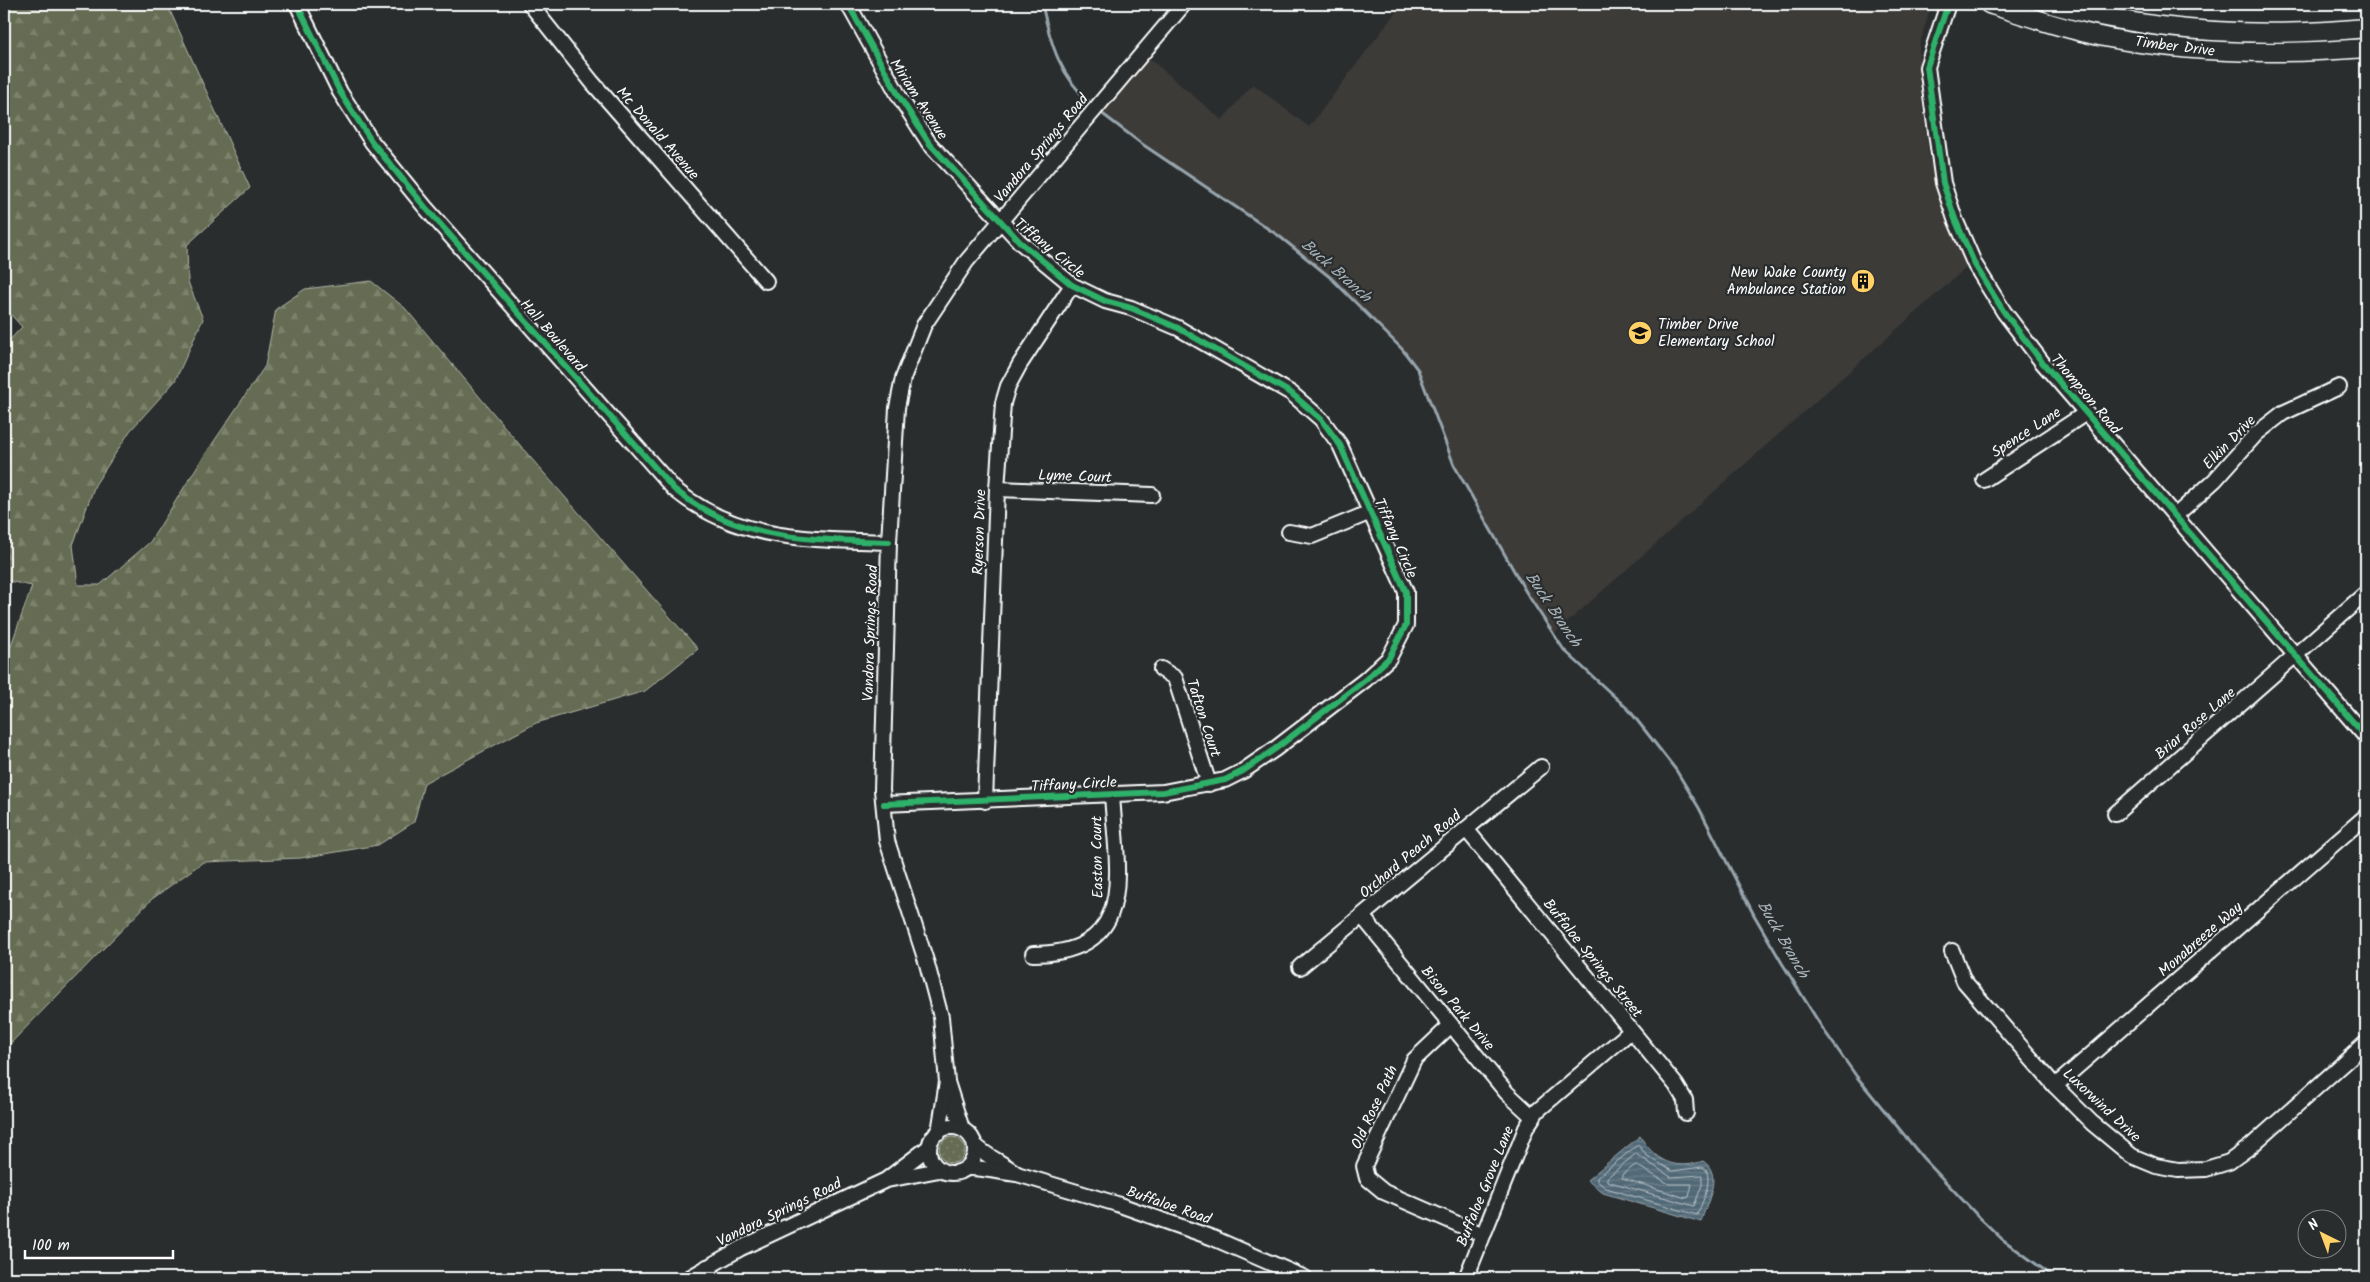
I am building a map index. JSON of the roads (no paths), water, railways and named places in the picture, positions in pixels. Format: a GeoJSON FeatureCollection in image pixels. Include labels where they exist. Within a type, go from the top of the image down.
{"type":"FeatureCollection","features":[{"type":"Feature","properties":{"kind":"main road","name":"Timber Drive"},"geometry":{"type":"LineString","coordinates":[[1989,4],[2048,23],[2109,38],[2197,50],[2259,53],[2366,48]]}},
{"type":"Feature","properties":{"kind":"main road","name":"Timber Drive"},"geometry":{"type":"LineString","coordinates":[[2052,4],[2113,18],[2199,31],[2259,33],[2325,32],[2366,28]]}},
{"type":"Feature","properties":{"kind":"street","name":"Hall Boulevard"},"geometry":{"type":"LineString","coordinates":[[297,4],[340,92],[378,149],[432,215],[674,489],[709,514],[754,531],[823,540],[889,542]]}},
{"type":"Feature","properties":{"kind":"street","name":"Mc Donald Avenue"},"geometry":{"type":"LineString","coordinates":[[530,4],[585,75],[766,281]]}},
{"type":"Feature","properties":{"kind":"street","name":"Miriam Avenue"},"geometry":{"type":"LineString","coordinates":[[848,4],[899,96],[929,143],[978,194],[1000,222]]}},
{"type":"Feature","properties":{"kind":"street","name":"Vandora Springs Road"},"geometry":{"type":"LineString","coordinates":[[962,1129],[947,1082],[941,1017],[927,964],[887,841],[882,790],[889,542],[896,417],[903,378],[924,325],[937,302],[966,262],[1184,4]]}},
{"type":"Feature","properties":{"kind":"street","name":"Thompson Road"},"geometry":{"type":"LineString","coordinates":[[1948,4],[1926,67],[1944,183],[1955,219],[1976,265],[2004,312],[2086,413],[2366,737]]}},
{"type":"Feature","properties":{"kind":"street","name":"Tiffany Circle"},"geometry":{"type":"LineString","coordinates":[[884,804],[1162,792],[1209,784],[1243,770],[1275,749],[1365,680],[1390,658],[1406,625],[1406,592],[1340,445],[1321,419],[1291,393],[1178,328],[1131,308],[1105,301],[1072,284],[1020,242],[1000,222]]}},
{"type":"Feature","properties":{"kind":"street","name":"Ryerson Drive"},"geometry":{"type":"LineString","coordinates":[[985,801],[997,489],[1003,403],[1008,386],[1020,364],[1072,284]]}},
{"type":"Feature","properties":{"kind":"street","name":"Elkin Drive"},"geometry":{"type":"LineString","coordinates":[[2175,516],[2215,480],[2256,434],[2283,413],[2339,387]]}},
{"type":"Feature","properties":{"kind":"street","name":"Spence Lane"},"geometry":{"type":"LineString","coordinates":[[1984,480],[2086,413]]}},
{"type":"Feature","properties":{"kind":"street","name":"Lyme Court"},"geometry":{"type":"LineString","coordinates":[[997,489],[1152,495]]}},
{"type":"Feature","properties":{"kind":"street"},"geometry":{"type":"LineString","coordinates":[[1289,532],[1312,536],[1371,512]]}},
{"type":"Feature","properties":{"kind":"street","name":"Briar Rose Lane"},"geometry":{"type":"LineString","coordinates":[[2115,814],[2366,593]]}},
{"type":"Feature","properties":{"kind":"street","name":"Tafton Court"},"geometry":{"type":"LineString","coordinates":[[1161,669],[1175,678],[1209,784]]}},
{"type":"Feature","properties":{"kind":"street","name":"Orchard Peach Road"},"geometry":{"type":"LineString","coordinates":[[1300,967],[1541,767]]}},
{"type":"Feature","properties":{"kind":"street","name":"Easton Court"},"geometry":{"type":"LineString","coordinates":[[1033,954],[1071,950],[1096,937],[1113,914],[1117,891],[1112,794]]}},
{"type":"Feature","properties":{"kind":"street","name":"Monabreeze Way"},"geometry":{"type":"LineString","coordinates":[[2055,1086],[2366,816]]}},
{"type":"Feature","properties":{"kind":"street","name":"Buffaloe Springs Street"},"geometry":{"type":"LineString","coordinates":[[1466,829],[1676,1086],[1685,1100],[1686,1113]]}},
{"type":"Feature","properties":{"kind":"street","name":"Bison Park Drive"},"geometry":{"type":"LineString","coordinates":[[1362,916],[1507,1093],[1533,1117]]}},
{"type":"Feature","properties":{"kind":"street","name":"Luxorwind Drive"},"geometry":{"type":"LineString","coordinates":[[1952,951],[1964,981],[2055,1086],[2092,1123],[2132,1156],[2156,1166],[2178,1170],[2206,1168],[2229,1162],[2251,1146],[2366,1043]]}},
{"type":"Feature","properties":{"kind":"street","name":"Old Rose Path"},"geometry":{"type":"LineString","coordinates":[[1451,1025],[1414,1060],[1364,1166],[1367,1178],[1384,1192],[1483,1235]]}},
{"type":"Feature","properties":{"kind":"street","name":"Buffaloe Grove Lane"},"geometry":{"type":"LineString","coordinates":[[1466,1278],[1526,1128],[1533,1117],[1555,1095],[1631,1031]]}},
{"type":"Feature","properties":{"kind":"street","name":"Vandora Springs Road"},"geometry":{"type":"LineString","coordinates":[[939,1132],[947,1082]]}},
{"type":"Feature","properties":{"kind":"street"},"geometry":{"type":"LineString","coordinates":[[946,1128],[962,1129],[972,1138],[975,1145],[974,1158],[967,1168],[953,1174],[939,1170],[931,1160],[929,1148],[931,1141],[939,1132],[946,1128]]}},
{"type":"Feature","properties":{"kind":"street","name":"Buffaloe Road"},"geometry":{"type":"LineString","coordinates":[[975,1145],[989,1157],[1017,1174]]}},
{"type":"Feature","properties":{"kind":"street","name":"Vandora Springs Road"},"geometry":{"type":"LineString","coordinates":[[886,1180],[929,1148]]}},
{"type":"Feature","properties":{"kind":"street","name":"Buffaloe Road"},"geometry":{"type":"LineString","coordinates":[[967,1168],[985,1168],[1001,1173],[1017,1174],[1117,1204],[1214,1238],[1305,1278]]}},
{"type":"Feature","properties":{"kind":"street","name":"Vandora Springs Road"},"geometry":{"type":"LineString","coordinates":[[690,1278],[711,1272],[812,1212],[886,1180],[939,1170]]}},
{"type":"Feature","properties":{"kind":"water"},"geometry":{"type":"Polygon","coordinates":[[[1640,1136],[1652,1152],[1667,1162],[1683,1165],[1703,1161],[1709,1167],[1713,1181],[1712,1190],[1701,1222],[1603,1193],[1587,1180],[1640,1136]]]}},
{"type":"Feature","properties":{"kind":"waterway","name":"Buck Branch"},"geometry":{"type":"LineString","coordinates":[[1042,4],[1058,60],[1072,83],[1093,106]]}},
{"type":"Feature","properties":{"kind":"waterway","name":"Buck Branch"},"geometry":{"type":"LineString","coordinates":[[1100,112],[1142,144],[1279,236],[1331,278],[1402,349],[1418,370],[1454,465],[1526,592],[1564,650],[1629,710],[1676,770],[1699,808],[1754,915],[1823,1029],[1857,1077],[1923,1158],[2002,1239],[2055,1278]]}},
{"type":"Feature","properties":{"kind":"place","name":"New Wake County Ambulance Station"},"geometry":{"type":"Point","coordinates":[1863,281]}},
{"type":"Feature","properties":{"kind":"place","name":"Timber Drive Elementary School"},"geometry":{"type":"Point","coordinates":[1640,333]}}]}
